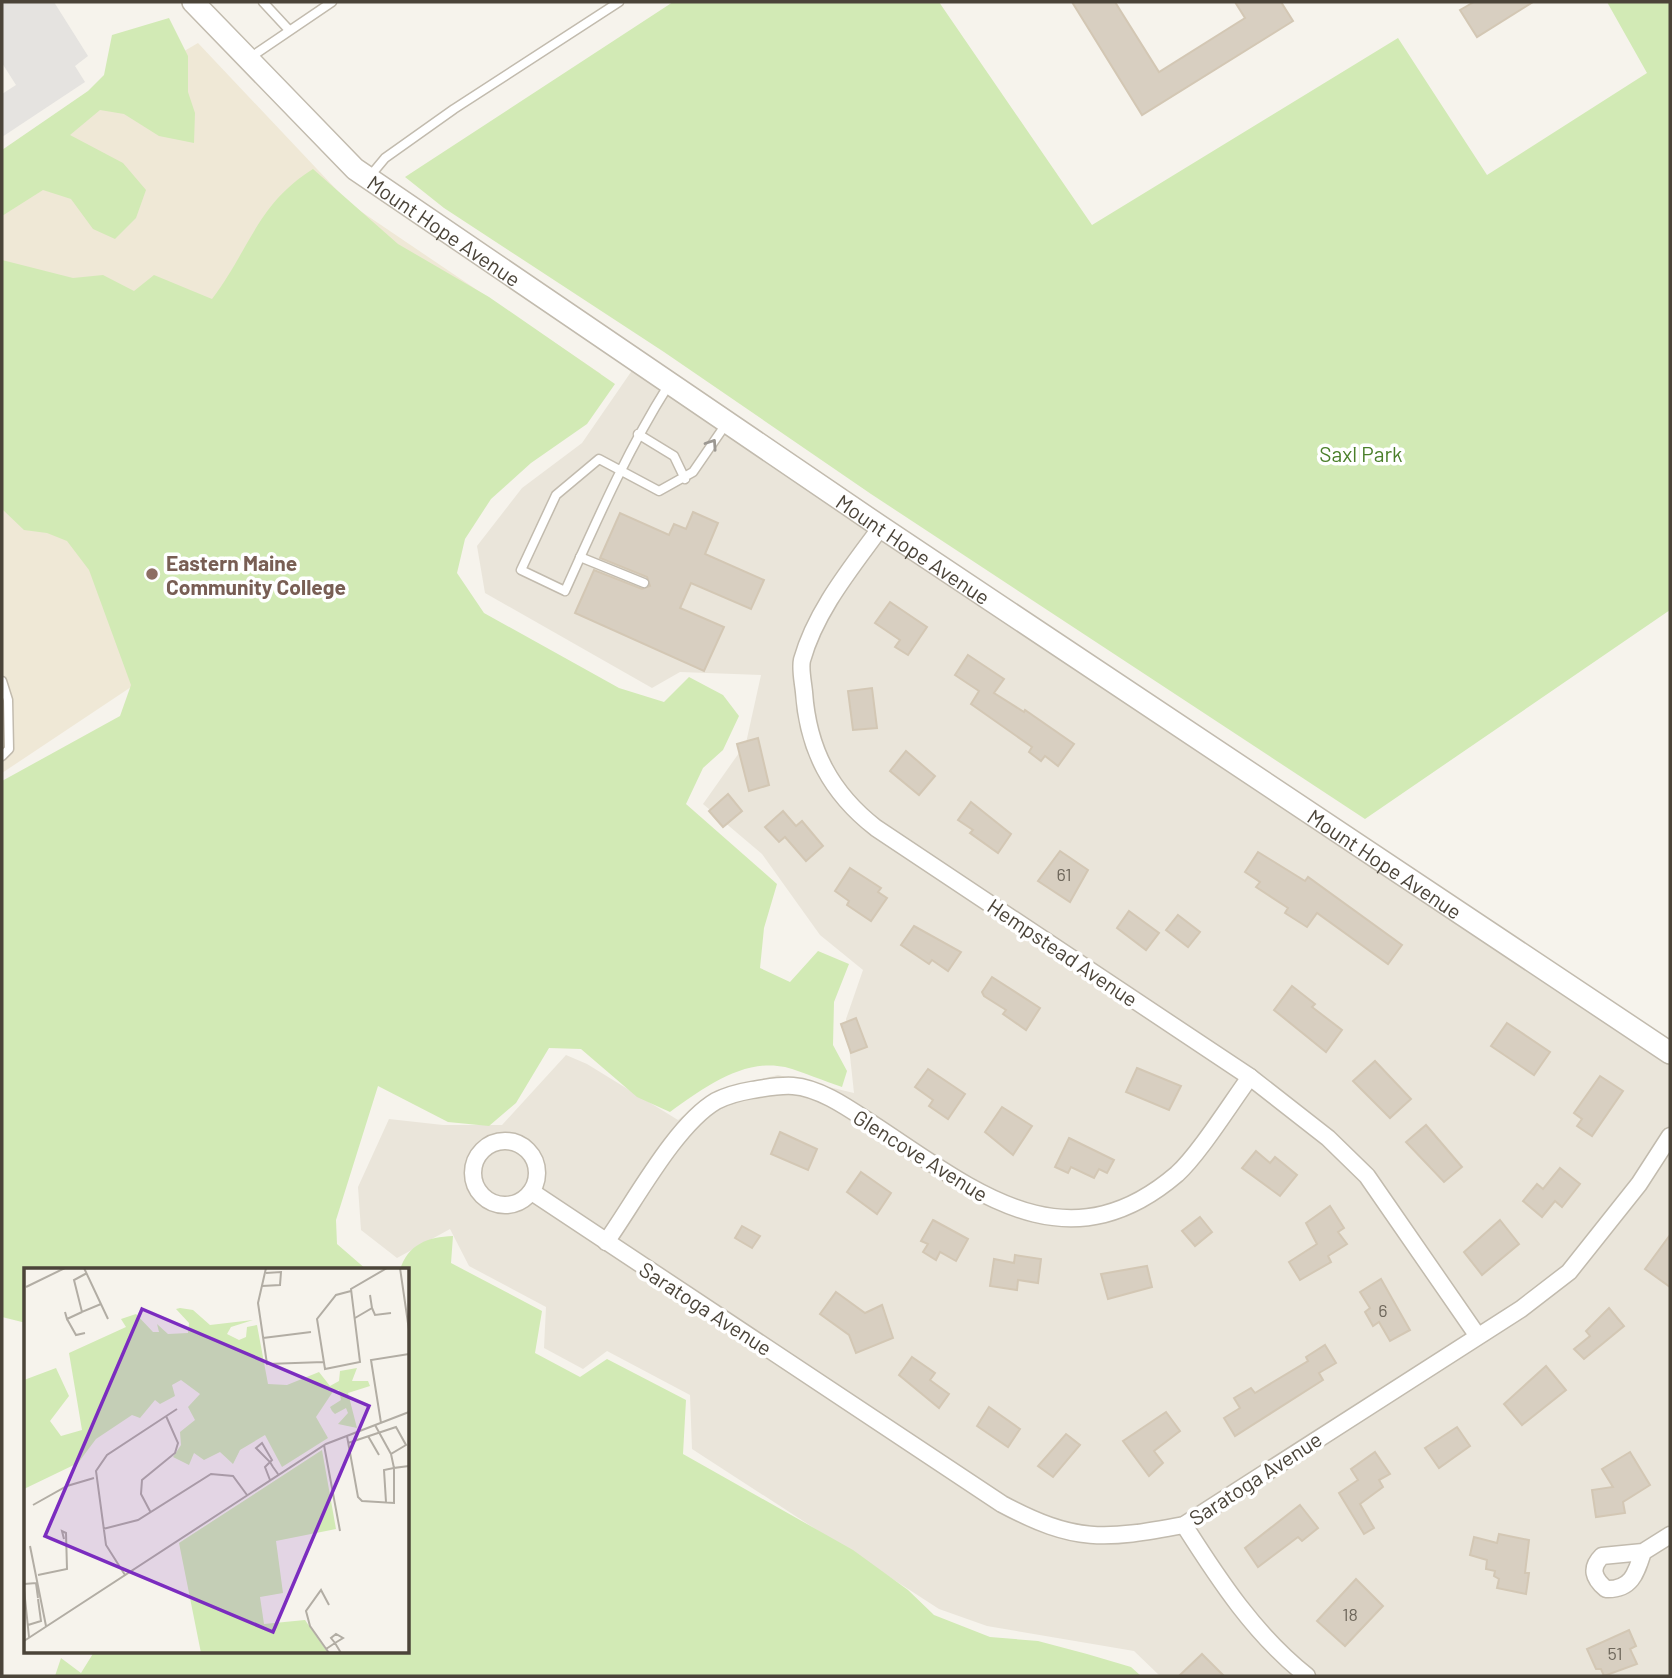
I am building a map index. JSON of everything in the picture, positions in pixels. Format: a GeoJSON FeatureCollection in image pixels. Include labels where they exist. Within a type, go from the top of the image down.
{"type":"FeatureCollection","features":[{"type":"Feature","properties":{"kind":"street","name":"Mount Hope Avenue"},"geometry":{"type":"LineString","coordinates":[[193,2],[355,169],[881,527],[1670,1053]]}},
{"type":"Feature","properties":{"kind":"street","name":"Hempstead Avenue"},"geometry":{"type":"LineString","coordinates":[[881,527],[831,596],[802,662],[805,706],[812,741],[828,775],[848,807],[1250,1077],[1328,1138],[1367,1175],[1402,1221],[1476,1335]]}},
{"type":"Feature","properties":{"kind":"street","name":"Glencove Avenue"},"geometry":{"type":"LineString","coordinates":[[606,1242],[681,1133],[716,1101],[742,1092],[795,1086],[810,1090],[851,1110],[996,1202],[1032,1215],[1068,1219],[1131,1204],[1158,1189],[1180,1172],[1250,1077]]}},
{"type":"Feature","properties":{"kind":"street","name":"Saratoga Avenue"},"geometry":{"type":"LineString","coordinates":[[532,1192],[1002,1504],[1042,1526],[1082,1536],[1131,1535],[1184,1525],[1476,1335],[1521,1309],[1569,1272],[1639,1184],[1670,1136]]}},
{"type":"Feature","properties":{"kind":"street"},"geometry":{"type":"LineString","coordinates":[[497,1141],[519,1144],[528,1150],[537,1170],[532,1192],[516,1204],[505,1206],[485,1200],[478,1193],[472,1173],[479,1153],[497,1141]]}},
{"type":"Feature","properties":{"kind":"street"},"geometry":{"type":"LineString","coordinates":[[1184,1525],[1218,1578],[1260,1633],[1307,1676]]}},
{"type":"Feature","properties":{"kind":"street"},"geometry":{"type":"LineString","coordinates":[[1643,1552],[1670,1535]]}},
{"type":"Feature","properties":{"kind":"lane"},"geometry":{"type":"LineString","coordinates":[[263,2],[289,30]]}},
{"type":"Feature","properties":{"kind":"lane"},"geometry":{"type":"LineString","coordinates":[[248,59],[332,2]]}},
{"type":"Feature","properties":{"kind":"lane"},"geometry":{"type":"LineString","coordinates":[[368,178],[385,158],[444,116],[619,2]]}},
{"type":"Feature","properties":{"kind":"lane"},"geometry":{"type":"LineString","coordinates":[[670,383],[638,433],[620,470],[565,591],[521,570],[556,495],[599,459],[620,470],[659,491],[685,479],[727,422]]}},
{"type":"Feature","properties":{"kind":"lane"},"geometry":{"type":"LineString","coordinates":[[638,433],[674,456],[685,479]]}},
{"type":"Feature","properties":{"kind":"lane"},"geometry":{"type":"LineString","coordinates":[[580,557],[644,583]]}},
{"type":"Feature","properties":{"kind":"lane"},"geometry":{"type":"LineString","coordinates":[[2,681],[10,717],[9,749],[2,756]]}},
{"type":"Feature","properties":{"kind":"shaded area"},"geometry":{"type":"Polygon","coordinates":[[[2,2],[54,2],[88,56],[75,66],[85,82],[2,137],[2,94],[16,85],[2,63],[2,2]]]}},
{"type":"Feature","properties":{"kind":"shaded area","name":"Eastern Maine Community College"},"geometry":{"type":"Polygon","coordinates":[[[198,43],[350,204],[601,374],[2,773],[2,158],[198,43]]]}},
{"type":"Feature","properties":{"kind":"shaded area"},"geometry":{"type":"Polygon","coordinates":[[[633,369],[1670,1064],[1670,1676],[1160,1676],[1134,1651],[987,1626],[939,1609],[692,1449],[690,1395],[607,1351],[583,1369],[544,1348],[546,1307],[469,1266],[450,1229],[397,1258],[361,1230],[358,1187],[389,1119],[443,1125],[502,1125],[566,1055],[587,1064],[678,1120],[716,1090],[778,1075],[854,1093],[846,1019],[863,970],[820,935],[762,854],[703,804],[746,743],[761,675],[680,672],[652,688],[485,593],[477,546],[522,488],[582,443],[633,369]]]}},
{"type":"Feature","properties":{"kind":"green space","name":"Saxl Park"},"geometry":{"type":"Polygon","coordinates":[[[673,2],[939,2],[1092,225],[1398,38],[1487,175],[1647,73],[1607,2],[1670,2],[1670,610],[1365,819],[871,494],[664,352],[444,208],[405,177],[673,2]]]}},
{"type":"Feature","properties":{"kind":"green space"},"geometry":{"type":"Polygon","coordinates":[[[169,18],[188,56],[188,92],[195,113],[194,143],[159,136],[124,114],[100,110],[70,135],[123,163],[146,190],[136,218],[115,239],[93,229],[71,199],[43,190],[2,216],[2,150],[88,91],[104,75],[112,35],[169,18]]]}},
{"type":"Feature","properties":{"kind":"green space"},"geometry":{"type":"Polygon","coordinates":[[[313,169],[398,244],[489,297],[615,384],[587,424],[531,463],[491,499],[465,539],[457,573],[484,613],[619,688],[664,702],[689,677],[723,695],[739,716],[723,750],[703,768],[686,804],[777,884],[764,928],[760,968],[790,982],[818,951],[849,964],[834,1002],[833,1045],[847,1071],[842,1087],[785,1067],[754,1067],[709,1085],[670,1112],[637,1097],[581,1049],[549,1048],[516,1103],[489,1126],[448,1122],[378,1086],[336,1220],[337,1244],[365,1268],[24,1268],[24,1322],[2,1317],[2,781],[120,716],[131,685],[89,570],[67,541],[47,533],[24,530],[2,509],[2,260],[73,278],[103,275],[134,291],[154,275],[212,299],[266,212],[294,183],[313,169]]]}},
{"type":"Feature","properties":{"kind":"green space"},"geometry":{"type":"Polygon","coordinates":[[[453,1236],[451,1263],[542,1311],[535,1353],[580,1377],[607,1359],[686,1400],[683,1454],[853,1550],[908,1590],[934,1615],[990,1637],[1038,1641],[1087,1654],[1131,1667],[1141,1676],[55,1676],[61,1658],[81,1673],[93,1654],[410,1654],[410,1268],[401,1268],[414,1248],[435,1238],[453,1236]]]}},
{"type":"Feature","properties":{"kind":"building"},"geometry":{"type":"Polygon","coordinates":[[[1072,2],[1115,2],[1159,72],[1245,18],[1235,2],[1281,2],[1293,21],[1142,115],[1072,2]]]}},
{"type":"Feature","properties":{"kind":"building"},"geometry":{"type":"Polygon","coordinates":[[[1474,2],[1533,2],[1477,37],[1460,10],[1474,2]]]}},
{"type":"Feature","properties":{"kind":"building"},"geometry":{"type":"Polygon","coordinates":[[[693,512],[718,523],[705,554],[764,580],[751,609],[691,583],[680,608],[724,627],[704,671],[575,613],[594,570],[642,589],[650,586],[647,577],[600,558],[620,513],[669,535],[674,524],[686,529],[693,512]]]}},
{"type":"Feature","properties":{"kind":"building"},"geometry":{"type":"Polygon","coordinates":[[[890,602],[927,627],[908,655],[895,647],[900,640],[875,623],[890,602]]]}},
{"type":"Feature","properties":{"kind":"building"},"geometry":{"type":"Polygon","coordinates":[[[968,655],[1004,679],[994,693],[1024,712],[1025,710],[1074,744],[1058,766],[1045,756],[1041,761],[1029,752],[1032,747],[971,704],[979,691],[955,675],[968,655]]]}},
{"type":"Feature","properties":{"kind":"building"},"geometry":{"type":"Polygon","coordinates":[[[872,688],[877,728],[853,730],[848,691],[872,688]]]}},
{"type":"Feature","properties":{"kind":"building"},"geometry":{"type":"Polygon","coordinates":[[[758,738],[769,785],[749,791],[737,744],[758,738]]]}},
{"type":"Feature","properties":{"kind":"building"},"geometry":{"type":"Polygon","coordinates":[[[906,751],[935,776],[919,795],[890,771],[906,751]]]}},
{"type":"Feature","properties":{"kind":"building"},"geometry":{"type":"Polygon","coordinates":[[[728,794],[742,811],[723,827],[709,811],[728,794]]]}},
{"type":"Feature","properties":{"kind":"building"},"geometry":{"type":"Polygon","coordinates":[[[971,802],[1011,834],[998,853],[970,833],[973,830],[958,820],[971,802]]]}},
{"type":"Feature","properties":{"kind":"building"},"geometry":{"type":"Polygon","coordinates":[[[783,811],[796,826],[802,821],[823,846],[806,861],[785,837],[779,842],[765,827],[783,811]]]}},
{"type":"Feature","properties":{"kind":"building"},"geometry":{"type":"Polygon","coordinates":[[[1060,851],[1088,870],[1070,902],[1038,881],[1060,851]]]}},
{"type":"Feature","properties":{"kind":"building"},"geometry":{"type":"Polygon","coordinates":[[[1258,852],[1305,881],[1308,877],[1402,945],[1388,964],[1317,913],[1307,927],[1285,913],[1288,908],[1256,887],[1260,882],[1245,872],[1258,852]]]}},
{"type":"Feature","properties":{"kind":"building"},"geometry":{"type":"Polygon","coordinates":[[[850,868],[881,888],[878,892],[887,898],[871,921],[847,905],[849,901],[835,891],[850,868]]]}},
{"type":"Feature","properties":{"kind":"building"},"geometry":{"type":"Polygon","coordinates":[[[1129,911],[1159,933],[1146,950],[1117,928],[1129,911]]]}},
{"type":"Feature","properties":{"kind":"building"},"geometry":{"type":"Polygon","coordinates":[[[1178,915],[1200,932],[1188,947],[1166,930],[1178,915]]]}},
{"type":"Feature","properties":{"kind":"building"},"geometry":{"type":"Polygon","coordinates":[[[914,926],[961,952],[948,971],[932,960],[929,964],[901,945],[914,926]]]}},
{"type":"Feature","properties":{"kind":"building"},"geometry":{"type":"Polygon","coordinates":[[[992,977],[1040,1008],[1026,1030],[1003,1014],[1006,1010],[984,996],[982,992],[992,977]]]}},
{"type":"Feature","properties":{"kind":"building"},"geometry":{"type":"Polygon","coordinates":[[[1292,986],[1315,1004],[1312,1007],[1342,1030],[1326,1052],[1274,1010],[1292,986]]]}},
{"type":"Feature","properties":{"kind":"building"},"geometry":{"type":"Polygon","coordinates":[[[856,1018],[867,1047],[851,1053],[841,1024],[856,1018]]]}},
{"type":"Feature","properties":{"kind":"building"},"geometry":{"type":"Polygon","coordinates":[[[1507,1023],[1550,1052],[1534,1075],[1491,1046],[1507,1023]]]}},
{"type":"Feature","properties":{"kind":"building"},"geometry":{"type":"Polygon","coordinates":[[[1375,1061],[1411,1099],[1390,1118],[1353,1081],[1375,1061]]]}},
{"type":"Feature","properties":{"kind":"building"},"geometry":{"type":"Polygon","coordinates":[[[1137,1068],[1181,1086],[1169,1110],[1126,1092],[1137,1068]]]}},
{"type":"Feature","properties":{"kind":"building"},"geometry":{"type":"Polygon","coordinates":[[[928,1069],[965,1094],[948,1119],[929,1106],[933,1100],[915,1087],[928,1069]]]}},
{"type":"Feature","properties":{"kind":"building"},"geometry":{"type":"Polygon","coordinates":[[[1600,1076],[1623,1091],[1592,1136],[1577,1126],[1582,1119],[1574,1113],[1600,1076]]]}},
{"type":"Feature","properties":{"kind":"building"},"geometry":{"type":"Polygon","coordinates":[[[1002,1107],[1032,1126],[1013,1155],[985,1132],[1002,1107]]]}},
{"type":"Feature","properties":{"kind":"building"},"geometry":{"type":"Polygon","coordinates":[[[1426,1125],[1462,1167],[1444,1182],[1406,1142],[1426,1125]]]}},
{"type":"Feature","properties":{"kind":"building"},"geometry":{"type":"Polygon","coordinates":[[[780,1132],[817,1149],[808,1170],[771,1154],[780,1132]]]}},
{"type":"Feature","properties":{"kind":"building"},"geometry":{"type":"Polygon","coordinates":[[[1069,1138],[1114,1160],[1107,1173],[1099,1169],[1094,1178],[1071,1167],[1068,1173],[1055,1167],[1069,1138]]]}},
{"type":"Feature","properties":{"kind":"building"},"geometry":{"type":"Polygon","coordinates":[[[1256,1151],[1270,1163],[1275,1157],[1297,1175],[1280,1196],[1242,1168],[1256,1151]]]}},
{"type":"Feature","properties":{"kind":"building"},"geometry":{"type":"Polygon","coordinates":[[[1560,1168],[1580,1184],[1562,1207],[1555,1201],[1542,1217],[1523,1201],[1537,1184],[1543,1189],[1560,1168]]]}},
{"type":"Feature","properties":{"kind":"building"},"geometry":{"type":"Polygon","coordinates":[[[861,1172],[891,1193],[877,1214],[847,1192],[861,1172]]]}},
{"type":"Feature","properties":{"kind":"building"},"geometry":{"type":"Polygon","coordinates":[[[1330,1206],[1344,1228],[1338,1232],[1347,1244],[1328,1256],[1331,1262],[1300,1280],[1289,1262],[1317,1244],[1306,1223],[1330,1206]]]}},
{"type":"Feature","properties":{"kind":"building"},"geometry":{"type":"Polygon","coordinates":[[[1200,1217],[1212,1232],[1195,1246],[1182,1231],[1200,1217]]]}},
{"type":"Feature","properties":{"kind":"building"},"geometry":{"type":"Polygon","coordinates":[[[933,1220],[968,1239],[956,1261],[940,1252],[936,1260],[923,1252],[928,1244],[921,1241],[933,1220]]]}},
{"type":"Feature","properties":{"kind":"building"},"geometry":{"type":"Polygon","coordinates":[[[1500,1220],[1519,1244],[1482,1275],[1464,1252],[1500,1220]]]}},
{"type":"Feature","properties":{"kind":"building"},"geometry":{"type":"Polygon","coordinates":[[[742,1226],[760,1236],[752,1248],[735,1238],[742,1226]]]}},
{"type":"Feature","properties":{"kind":"building"},"geometry":{"type":"Polygon","coordinates":[[[1670,1235],[1670,1287],[1645,1269],[1670,1235]]]}},
{"type":"Feature","properties":{"kind":"building"},"geometry":{"type":"Polygon","coordinates":[[[1015,1255],[1041,1259],[1038,1283],[1018,1280],[1017,1290],[990,1286],[994,1259],[1014,1263],[1015,1255]]]}},
{"type":"Feature","properties":{"kind":"building"},"geometry":{"type":"Polygon","coordinates":[[[1147,1266],[1152,1287],[1108,1299],[1101,1274],[1147,1266]]]}},
{"type":"Feature","properties":{"kind":"building"},"geometry":{"type":"Polygon","coordinates":[[[1381,1279],[1410,1330],[1390,1341],[1379,1322],[1373,1326],[1365,1312],[1370,1308],[1360,1292],[1381,1279]]]}},
{"type":"Feature","properties":{"kind":"building"},"geometry":{"type":"Polygon","coordinates":[[[836,1292],[865,1313],[882,1305],[893,1338],[856,1353],[849,1335],[820,1314],[836,1292]]]}},
{"type":"Feature","properties":{"kind":"building"},"geometry":{"type":"Polygon","coordinates":[[[1609,1308],[1624,1326],[1584,1359],[1574,1349],[1590,1336],[1586,1331],[1609,1308]]]}},
{"type":"Feature","properties":{"kind":"building"},"geometry":{"type":"Polygon","coordinates":[[[1325,1345],[1336,1363],[1319,1373],[1323,1380],[1235,1436],[1224,1418],[1240,1408],[1234,1398],[1251,1388],[1255,1393],[1308,1361],[1306,1357],[1325,1345]]]}},
{"type":"Feature","properties":{"kind":"building"},"geometry":{"type":"Polygon","coordinates":[[[912,1357],[935,1373],[930,1380],[949,1394],[939,1408],[899,1375],[912,1357]]]}},
{"type":"Feature","properties":{"kind":"building"},"geometry":{"type":"Polygon","coordinates":[[[1546,1366],[1566,1390],[1522,1425],[1504,1404],[1546,1366]]]}},
{"type":"Feature","properties":{"kind":"building"},"geometry":{"type":"Polygon","coordinates":[[[989,1407],[1020,1429],[1008,1447],[977,1426],[989,1407]]]}},
{"type":"Feature","properties":{"kind":"building"},"geometry":{"type":"Polygon","coordinates":[[[1166,1412],[1180,1431],[1154,1451],[1163,1463],[1149,1476],[1123,1441],[1166,1412]]]}},
{"type":"Feature","properties":{"kind":"building"},"geometry":{"type":"Polygon","coordinates":[[[1457,1427],[1470,1446],[1439,1468],[1425,1448],[1457,1427]]]}},
{"type":"Feature","properties":{"kind":"building"},"geometry":{"type":"Polygon","coordinates":[[[1066,1434],[1080,1445],[1053,1477],[1038,1466],[1066,1434]]]}},
{"type":"Feature","properties":{"kind":"building"},"geometry":{"type":"Polygon","coordinates":[[[1375,1452],[1390,1474],[1379,1480],[1383,1487],[1360,1504],[1374,1528],[1364,1534],[1339,1493],[1358,1480],[1351,1469],[1375,1452]]]}},
{"type":"Feature","properties":{"kind":"building"},"geometry":{"type":"Polygon","coordinates":[[[1630,1452],[1650,1485],[1623,1502],[1625,1513],[1596,1517],[1592,1490],[1613,1487],[1602,1469],[1630,1452]]]}},
{"type":"Feature","properties":{"kind":"building"},"geometry":{"type":"Polygon","coordinates":[[[1300,1505],[1318,1528],[1302,1541],[1298,1537],[1258,1567],[1245,1548],[1300,1505]]]}},
{"type":"Feature","properties":{"kind":"building"},"geometry":{"type":"Polygon","coordinates":[[[1499,1534],[1529,1540],[1525,1573],[1529,1573],[1526,1594],[1497,1588],[1499,1579],[1494,1576],[1495,1571],[1486,1569],[1487,1560],[1470,1555],[1474,1537],[1497,1543],[1499,1534]]]}},
{"type":"Feature","properties":{"kind":"building"},"geometry":{"type":"Polygon","coordinates":[[[1356,1579],[1383,1606],[1345,1646],[1317,1621],[1356,1579]]]}},
{"type":"Feature","properties":{"kind":"building"},"geometry":{"type":"Polygon","coordinates":[[[1629,1630],[1636,1646],[1630,1649],[1637,1664],[1604,1676],[1601,1669],[1596,1669],[1587,1649],[1629,1630]]]}},
{"type":"Feature","properties":{"kind":"building"},"geometry":{"type":"Polygon","coordinates":[[[1202,1654],[1224,1676],[1179,1676],[1202,1654]]]}},
{"type":"Feature","properties":{"kind":"place","name":"Eastern Maine Community College"},"geometry":{"type":"Point","coordinates":[152,574]}}]}
